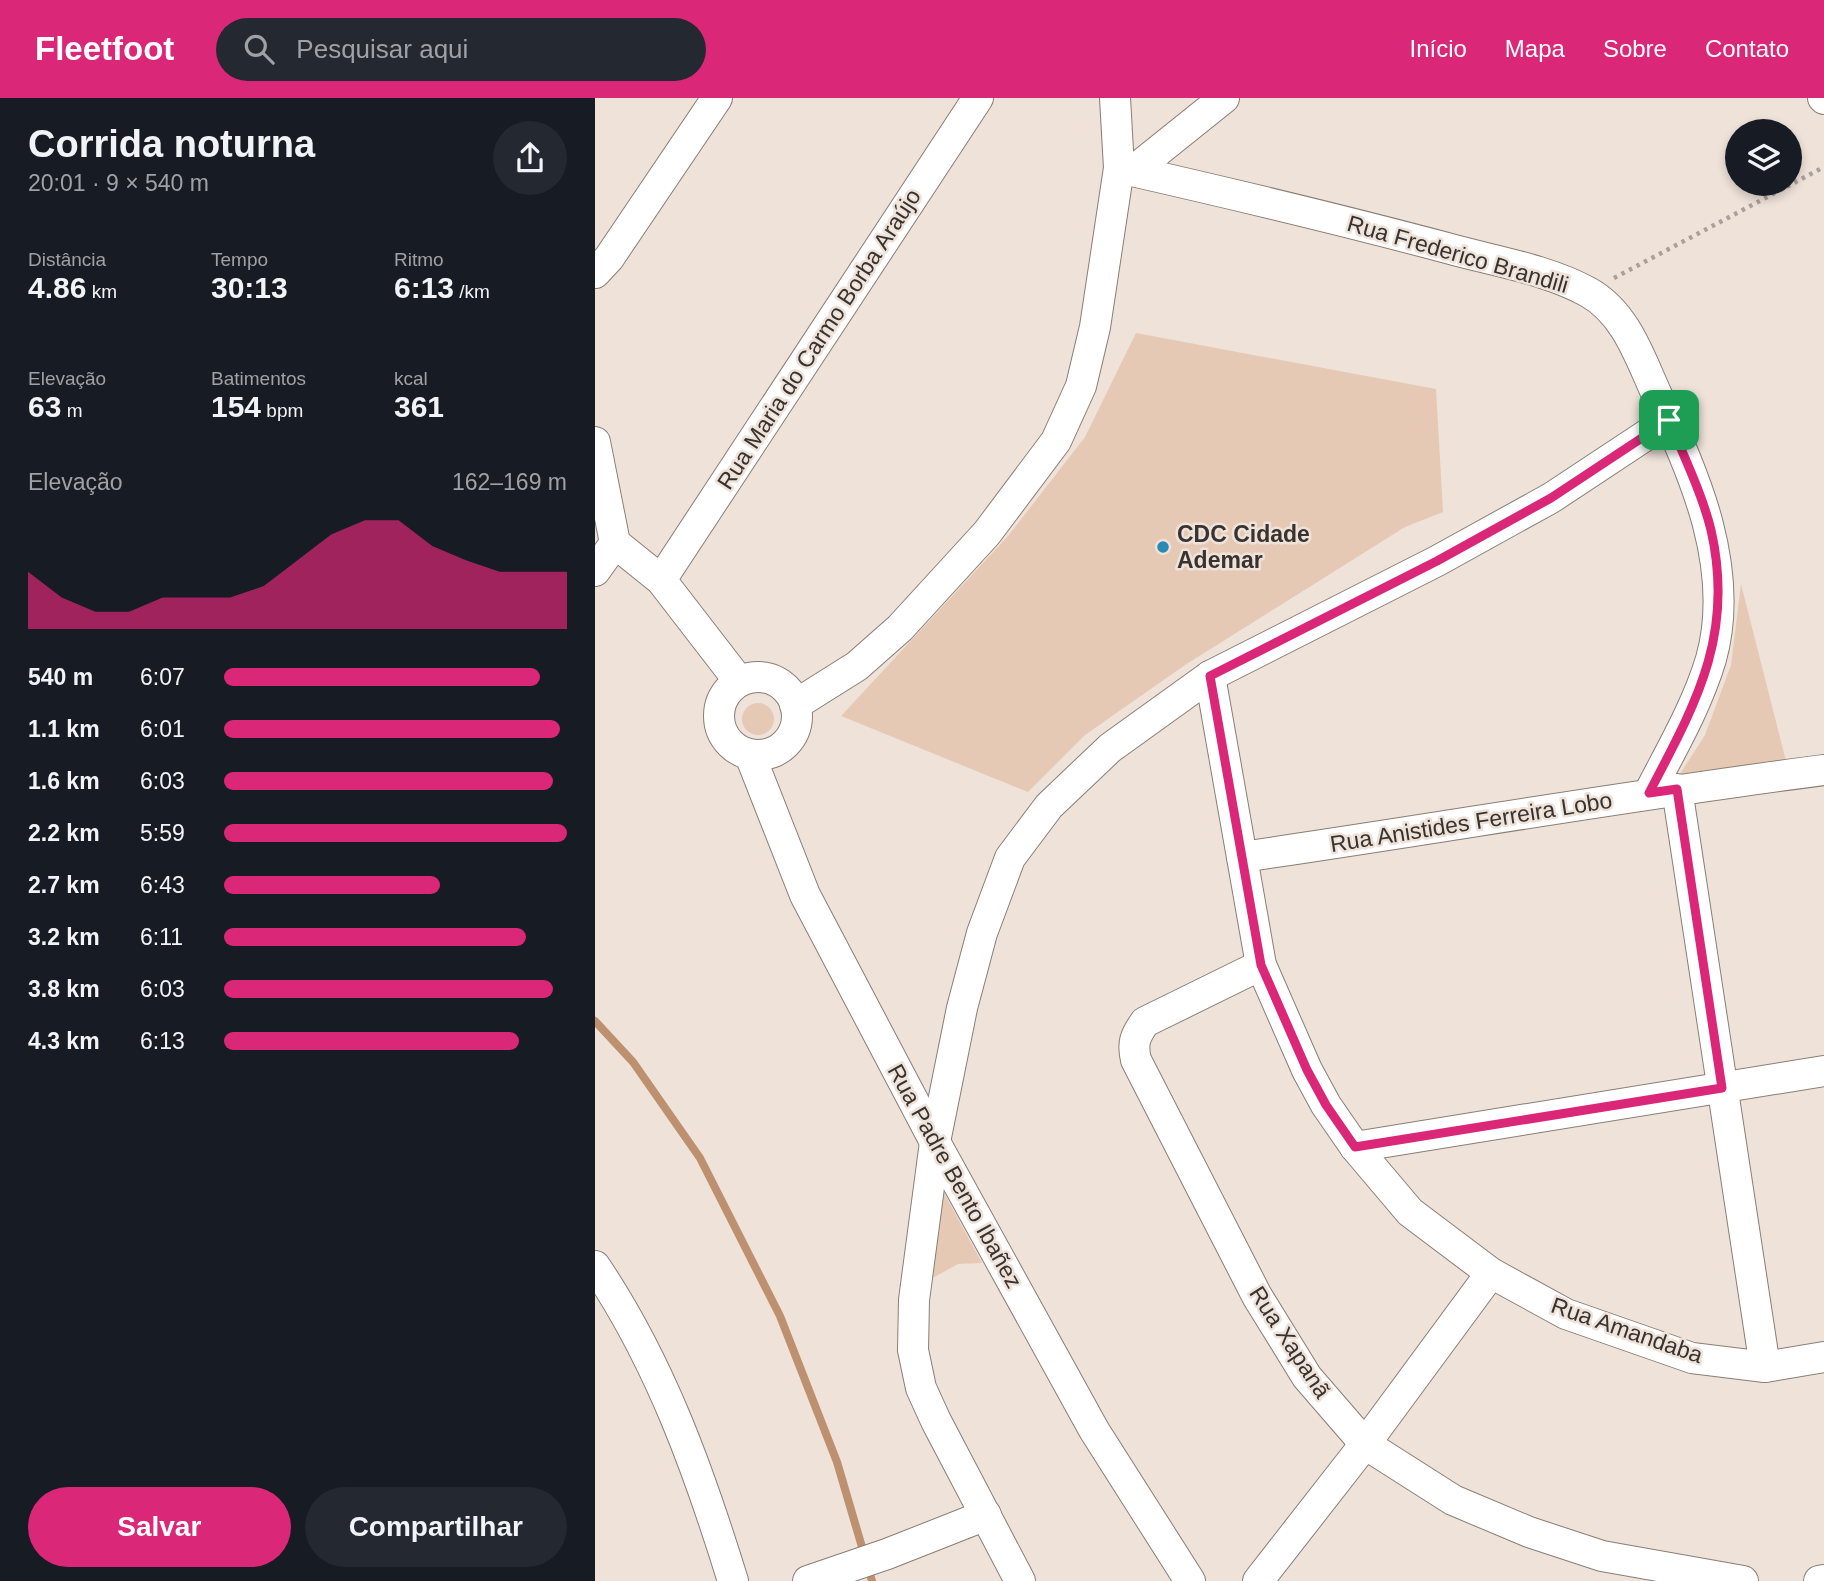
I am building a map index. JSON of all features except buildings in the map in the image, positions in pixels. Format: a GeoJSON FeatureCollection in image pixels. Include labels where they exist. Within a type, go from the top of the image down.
{"type":"FeatureCollection","features":[{"type":"Feature","properties":{"kind":"street"},"geometry":{"type":"LineString","coordinates":[[600,263],[717,98]]}},
{"type":"Feature","properties":{"kind":"street","name":"Rua Maria do Carmo Borba Araújo"},"geometry":{"type":"LineString","coordinates":[[661,580],[978,98]]}},
{"type":"Feature","properties":{"kind":"street"},"geometry":{"type":"LineString","coordinates":[[795,705],[857,666],[900,628],[987,533],[1056,441],[1081,386],[1126,170],[1115,98]]}},
{"type":"Feature","properties":{"kind":"street"},"geometry":{"type":"LineString","coordinates":[[1126,170],[1224,98]]}},
{"type":"Feature","properties":{"kind":"street","name":"Rua Frederico Brandili"},"geometry":{"type":"LineString","coordinates":[[1126,170],[1327,216],[1542,274],[1588,292],[1622,322],[1669,420],[1711,530],[1719,606],[1711,658],[1663,791]]}},
{"type":"Feature","properties":{"kind":"street"},"geometry":{"type":"LineString","coordinates":[[1020,1581],[921,1388],[913,1350],[914,1300],[935,1142],[962,1007],[982,933],[1010,858],[1049,806],[1110,748],[1210,676],[1437,561],[1551,498],[1669,420]]}},
{"type":"Feature","properties":{"kind":"street"},"geometry":{"type":"LineString","coordinates":[[595,442],[615,543],[661,580],[739,681]]}},
{"type":"Feature","properties":{"kind":"street"},"geometry":{"type":"LineString","coordinates":[[595,571],[615,543]]}},
{"type":"Feature","properties":{"kind":"street","name":"Rua Amandaba"},"geometry":{"type":"LineString","coordinates":[[1210,676],[1261,965],[1307,1070],[1326,1105],[1355,1147],[1410,1212],[1491,1273],[1566,1314],[1692,1357],[1765,1367],[1824,1357]]}},
{"type":"Feature","properties":{"kind":"street"},"geometry":{"type":"LineString","coordinates":[[753,677],[779,683],[789,692],[795,705],[797,718],[787,743],[764,756],[750,755],[738,750],[727,741],[721,729],[719,715],[722,702],[729,690],[739,681],[753,677]]}},
{"type":"Feature","properties":{"kind":"street","name":"Rua Padre Bento Ibañez"},"geometry":{"type":"LineString","coordinates":[[750,755],[805,895],[935,1142],[1094,1430],[1190,1581]]}},
{"type":"Feature","properties":{"kind":"street","name":"Rua Anistides Ferreira Lobo"},"geometry":{"type":"LineString","coordinates":[[1242,857],[1433,830],[1663,791],[1824,770]]}},
{"type":"Feature","properties":{"kind":"street"},"geometry":{"type":"LineString","coordinates":[[1663,791],[1722,1088],[1765,1367]]}},
{"type":"Feature","properties":{"kind":"street","name":"Rua Xapanã"},"geometry":{"type":"LineString","coordinates":[[1261,965],[1145,1022],[1136,1034],[1133,1045],[1136,1060],[1257,1296],[1307,1377],[1365,1444],[1453,1500],[1529,1532],[1602,1556],[1743,1581]]}},
{"type":"Feature","properties":{"kind":"street"},"geometry":{"type":"LineString","coordinates":[[1355,1147],[1824,1071]]}},
{"type":"Feature","properties":{"kind":"street"},"geometry":{"type":"LineString","coordinates":[[595,1266],[623,1307],[653,1367],[701,1479],[733,1581]]}},
{"type":"Feature","properties":{"kind":"street"},"geometry":{"type":"LineString","coordinates":[[1258,1581],[1365,1444],[1491,1273]]}},
{"type":"Feature","properties":{"kind":"street"},"geometry":{"type":"LineString","coordinates":[[808,1581],[887,1554],[986,1515]]}},
{"type":"Feature","properties":{"kind":"street"},"geometry":{"type":"LineString","coordinates":[[1819,1581],[1824,1580]]}},
{"type":"Feature","properties":{"kind":"path"},"geometry":{"type":"LineString","coordinates":[[1588,292],[1824,167]]}},
{"type":"Feature","properties":{"kind":"shaded area"},"geometry":{"type":"Polygon","coordinates":[[[1136,333],[1436,389],[1443,512],[1405,527],[1185,665],[1085,735],[1028,792],[841,716],[1008,536],[1085,437],[1136,333]]]}},
{"type":"Feature","properties":{"kind":"shaded area"},"geometry":{"type":"Polygon","coordinates":[[[1741,584],[1786,761],[1680,774],[1705,735],[1731,665],[1741,584]]]}},
{"type":"Feature","properties":{"kind":"shaded area"},"geometry":{"type":"Polygon","coordinates":[[[758,703],[769,708],[774,719],[769,730],[758,735],[747,730],[742,719],[747,708],[758,703]]]}},
{"type":"Feature","properties":{"kind":"shaded area"},"geometry":{"type":"Polygon","coordinates":[[[944,1193],[982,1263],[958,1264],[929,1280],[944,1193]]]}},
{"type":"Feature","properties":{"kind":"waterway"},"geometry":{"type":"LineString","coordinates":[[595,1021],[633,1062],[700,1158],[780,1316],[837,1462],[872,1581]]}},
{"type":"Feature","properties":{"kind":"place","name":"CDC Cidade Ademar"},"geometry":{"type":"Point","coordinates":[1163,547]}},
{"type":"Feature","properties":{"kind":"route"},"geometry":{"type":"LineString","coordinates":[[1669,420],[1711,530],[1719,606],[1711,658],[1685,724],[1649,793],[1677,789],[1722,1088],[1355,1147],[1326,1105],[1307,1070],[1261,965],[1210,676],[1437,561],[1551,498],[1669,420]]}}]}
